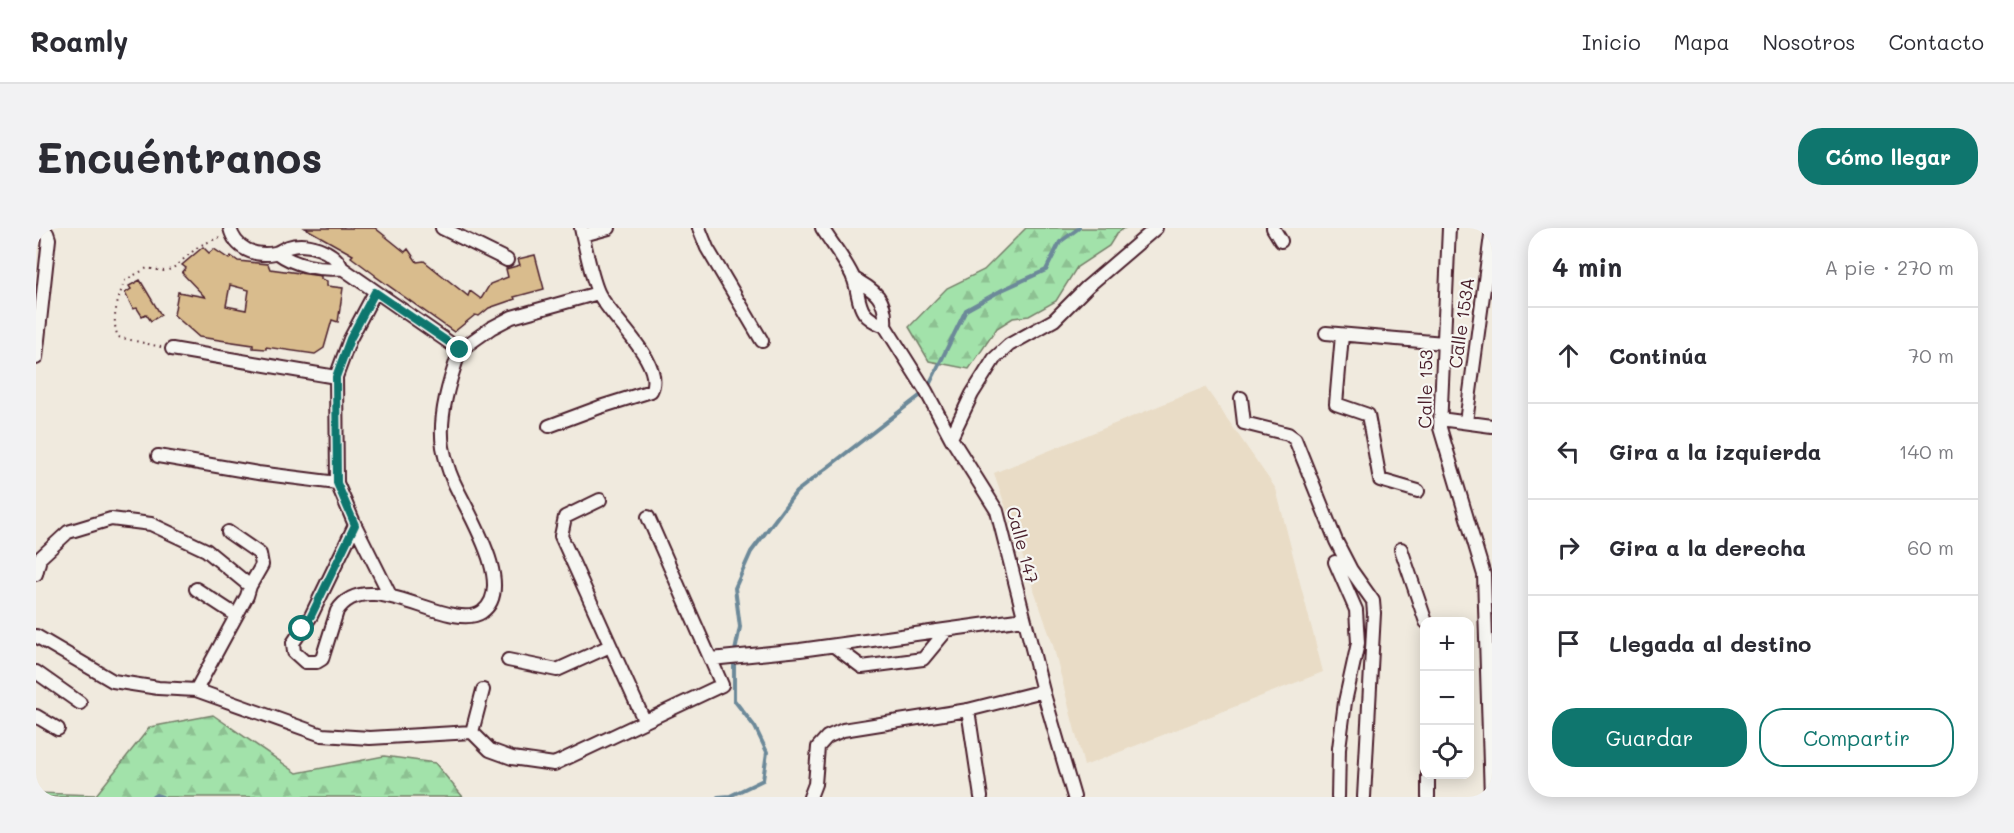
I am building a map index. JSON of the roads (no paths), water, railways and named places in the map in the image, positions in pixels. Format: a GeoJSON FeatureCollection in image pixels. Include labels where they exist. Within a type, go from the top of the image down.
{"type":"FeatureCollection","features":[{"type":"Feature","properties":{"kind":"street"},"geometry":{"type":"LineString","coordinates":[[442,228],[507,260]]}},
{"type":"Feature","properties":{"kind":"street"},"geometry":{"type":"LineString","coordinates":[[549,426],[651,391],[654,386],[655,379],[650,365],[621,321],[598,293],[582,232],[609,228]]}},
{"type":"Feature","properties":{"kind":"street"},"geometry":{"type":"LineString","coordinates":[[699,228],[707,248],[762,341]]}},
{"type":"Feature","properties":{"kind":"street"},"geometry":{"type":"LineString","coordinates":[[822,228],[853,278],[860,306],[869,319],[885,327],[883,305],[874,291],[853,278]]}},
{"type":"Feature","properties":{"kind":"street"},"geometry":{"type":"LineString","coordinates":[[951,438],[972,394],[994,359],[1009,345],[1054,320],[1086,287],[1156,228]]}},
{"type":"Feature","properties":{"kind":"street"},"geometry":{"type":"LineString","coordinates":[[1273,228],[1281,241]]}},
{"type":"Feature","properties":{"kind":"street","name":"Calle 153"},"geometry":{"type":"LineString","coordinates":[[1449,228],[1441,439],[1484,575],[1491,797]]}},
{"type":"Feature","properties":{"kind":"street","name":"Calle 153A"},"geometry":{"type":"LineString","coordinates":[[1466,422],[1492,228]]}},
{"type":"Feature","properties":{"kind":"street"},"geometry":{"type":"LineString","coordinates":[[36,229],[47,233],[49,239],[36,358]]}},
{"type":"Feature","properties":{"kind":"street"},"geometry":{"type":"LineString","coordinates":[[231,231],[242,248],[250,252],[278,253],[286,247],[310,246],[335,257],[342,268],[460,350]]}},
{"type":"Feature","properties":{"kind":"street"},"geometry":{"type":"LineString","coordinates":[[278,253],[286,259],[308,265],[326,269],[342,268]]}},
{"type":"Feature","properties":{"kind":"street"},"geometry":{"type":"LineString","coordinates":[[375,292],[350,339],[336,377],[337,483],[390,595]]}},
{"type":"Feature","properties":{"kind":"street"},"geometry":{"type":"LineString","coordinates":[[355,525],[311,616],[295,639],[294,652],[305,662],[319,661],[325,651],[337,610],[342,603],[353,596],[390,595],[454,615],[477,615],[485,610],[493,589],[490,556],[452,478],[443,446],[446,391],[460,350],[490,328],[512,317],[598,293]]}},
{"type":"Feature","properties":{"kind":"street","name":"Calle 147"},"geometry":{"type":"LineString","coordinates":[[885,327],[997,511],[1043,692],[1074,797]]}},
{"type":"Feature","properties":{"kind":"street"},"geometry":{"type":"LineString","coordinates":[[1326,333],[1444,343]]}},
{"type":"Feature","properties":{"kind":"street"},"geometry":{"type":"LineString","coordinates":[[1342,335],[1336,404],[1368,415],[1380,480],[1418,491]]}},
{"type":"Feature","properties":{"kind":"street"},"geometry":{"type":"LineString","coordinates":[[172,349],[336,377]]}},
{"type":"Feature","properties":{"kind":"street"},"geometry":{"type":"LineString","coordinates":[[1241,398],[1244,423],[1288,434],[1295,439],[1343,557],[1373,601],[1364,797]]}},
{"type":"Feature","properties":{"kind":"street"},"geometry":{"type":"LineString","coordinates":[[1440,419],[1492,426]]}},
{"type":"Feature","properties":{"kind":"street"},"geometry":{"type":"LineString","coordinates":[[158,456],[258,473],[337,483]]}},
{"type":"Feature","properties":{"kind":"street"},"geometry":{"type":"LineString","coordinates":[[600,500],[565,517],[561,536],[644,720]]}},
{"type":"Feature","properties":{"kind":"street"},"geometry":{"type":"LineString","coordinates":[[36,636],[113,681],[158,688],[196,690],[322,735],[370,738],[472,732],[490,750],[512,758],[554,764],[722,685],[648,517]]}},
{"type":"Feature","properties":{"kind":"street"},"geometry":{"type":"LineString","coordinates":[[36,574],[40,558],[68,532],[111,519],[151,524],[206,550],[250,586]]}},
{"type":"Feature","properties":{"kind":"street"},"geometry":{"type":"LineString","coordinates":[[196,690],[262,565],[260,554],[228,532]]}},
{"type":"Feature","properties":{"kind":"street"},"geometry":{"type":"LineString","coordinates":[[1401,549],[1425,617]]}},
{"type":"Feature","properties":{"kind":"street"},"geometry":{"type":"LineString","coordinates":[[1335,562],[1356,610],[1358,643],[1345,702],[1339,748],[1338,797]]}},
{"type":"Feature","properties":{"kind":"street"},"geometry":{"type":"LineString","coordinates":[[196,589],[236,615]]}},
{"type":"Feature","properties":{"kind":"street"},"geometry":{"type":"LineString","coordinates":[[711,659],[834,646],[1024,619]]}},
{"type":"Feature","properties":{"kind":"street"},"geometry":{"type":"LineString","coordinates":[[834,646],[862,667],[923,659],[947,630]]}},
{"type":"Feature","properties":{"kind":"street"},"geometry":{"type":"LineString","coordinates":[[508,660],[556,670],[610,646]]}},
{"type":"Feature","properties":{"kind":"street"},"geometry":{"type":"LineString","coordinates":[[36,672],[80,704]]}},
{"type":"Feature","properties":{"kind":"street"},"geometry":{"type":"LineString","coordinates":[[472,732],[483,690]]}},
{"type":"Feature","properties":{"kind":"street"},"geometry":{"type":"LineString","coordinates":[[810,797],[815,784],[818,747],[835,733],[968,710],[1043,692]]}},
{"type":"Feature","properties":{"kind":"street"},"geometry":{"type":"LineString","coordinates":[[968,710],[981,797]]}},
{"type":"Feature","properties":{"kind":"street"},"geometry":{"type":"LineString","coordinates":[[36,716],[58,729]]}},
{"type":"Feature","properties":{"kind":"street"},"geometry":{"type":"LineString","coordinates":[[1428,779],[1428,797]]}},
{"type":"Feature","properties":{"kind":"waterway"},"geometry":{"type":"LineString","coordinates":[[718,797],[730,796],[763,780],[767,752],[755,727],[734,700],[734,656],[740,627],[735,588],[751,552],[796,492],[926,391],[966,310],[1046,270],[1060,242],[1079,228]]}},
{"type":"Feature","properties":{"kind":"waterway"},"geometry":{"type":"LineString","coordinates":[[153,797],[156,795],[162,797]]}}]}
